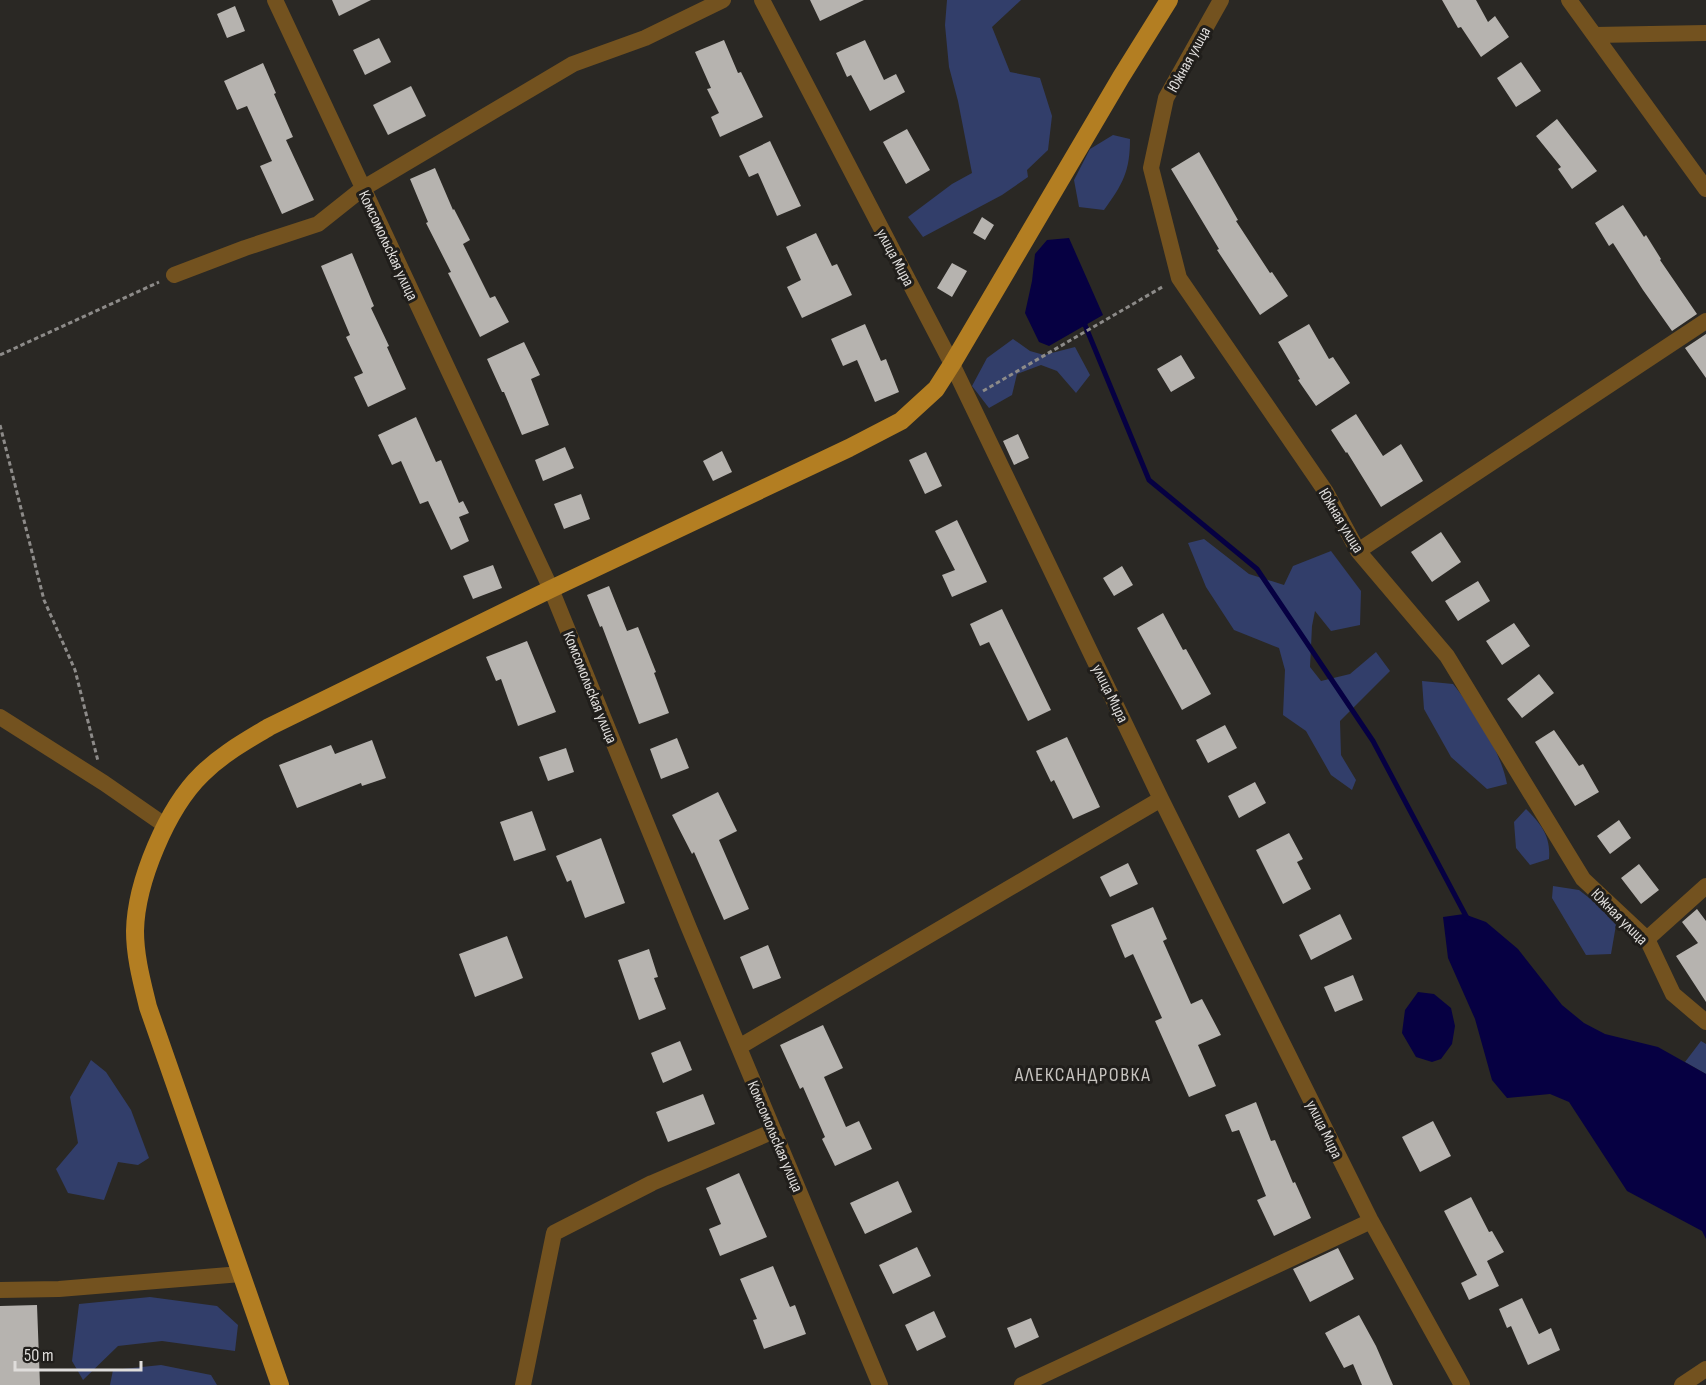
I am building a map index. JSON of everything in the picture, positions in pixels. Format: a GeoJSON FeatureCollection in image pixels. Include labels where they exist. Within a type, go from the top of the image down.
{"type":"FeatureCollection","features":[{"type":"Feature","properties":{"kind":"main road"},"geometry":{"type":"LineString","coordinates":[[280,1385],[148,1007],[138,961],[135,931],[139,898],[147,869],[166,826],[182,799],[201,774],[228,752],[269,727],[901,421],[936,389],[952,364],[1121,76],[1169,0]]}},
{"type":"Feature","properties":{"kind":"street","name":"Комсомольская улица"},"geometry":{"type":"LineString","coordinates":[[275,0],[551,589],[880,1385]]}},
{"type":"Feature","properties":{"kind":"street"},"geometry":{"type":"LineString","coordinates":[[174,275],[318,224],[362,189],[573,64],[645,38],[723,0]]}},
{"type":"Feature","properties":{"kind":"street","name":"улица Мира"},"geometry":{"type":"LineString","coordinates":[[762,0],[952,364],[1161,799],[1371,1221],[1462,1385]]}},
{"type":"Feature","properties":{"kind":"street","name":"Южная улица"},"geometry":{"type":"LineString","coordinates":[[1221,0],[1166,98],[1151,168],[1179,278],[1326,492],[1358,550],[1447,656],[1583,879],[1647,939],[1673,994],[1706,1022]]}},
{"type":"Feature","properties":{"kind":"street"},"geometry":{"type":"LineString","coordinates":[[1569,0],[1706,189]]}},
{"type":"Feature","properties":{"kind":"street"},"geometry":{"type":"LineString","coordinates":[[1594,35],[1706,33]]}},
{"type":"Feature","properties":{"kind":"street"},"geometry":{"type":"LineString","coordinates":[[1358,550],[1706,321]]}},
{"type":"Feature","properties":{"kind":"street"},"geometry":{"type":"LineString","coordinates":[[0,717],[104,783],[166,826]]}},
{"type":"Feature","properties":{"kind":"street"},"geometry":{"type":"LineString","coordinates":[[739,1047],[1161,799]]}},
{"type":"Feature","properties":{"kind":"street"},"geometry":{"type":"LineString","coordinates":[[1647,939],[1706,886]]}},
{"type":"Feature","properties":{"kind":"street"},"geometry":{"type":"LineString","coordinates":[[523,1385],[554,1233],[652,1183],[774,1131]]}},
{"type":"Feature","properties":{"kind":"street"},"geometry":{"type":"LineString","coordinates":[[1022,1385],[1371,1221]]}},
{"type":"Feature","properties":{"kind":"street"},"geometry":{"type":"LineString","coordinates":[[0,1290],[59,1288],[241,1274]]}},
{"type":"Feature","properties":{"kind":"street"},"geometry":{"type":"LineString","coordinates":[[1682,1385],[1706,1369]]}},
{"type":"Feature","properties":{"kind":"path"},"geometry":{"type":"LineString","coordinates":[[0,355],[174,275]]}},
{"type":"Feature","properties":{"kind":"path"},"geometry":{"type":"LineString","coordinates":[[969,400],[1179,278]]}},
{"type":"Feature","properties":{"kind":"path"},"geometry":{"type":"LineString","coordinates":[[0,425],[44,600],[75,670],[104,783]]}},
{"type":"Feature","properties":{"kind":"shaded area"},"geometry":{"type":"Polygon","coordinates":[[[947,0],[1021,0],[992,27],[1010,72],[1040,78],[1052,116],[1048,150],[1027,170],[1028,177],[1002,195],[923,237],[908,217],[952,184],[972,173],[949,67],[945,25],[947,0]]]}},
{"type":"Feature","properties":{"kind":"shaded area"},"geometry":{"type":"Polygon","coordinates":[[[1113,135],[1130,139],[1129,160],[1121,185],[1104,210],[1079,207],[1074,180],[1090,149],[1113,135]]]}},
{"type":"Feature","properties":{"kind":"shaded area"},"geometry":{"type":"Polygon","coordinates":[[[1069,238],[1103,315],[1049,346],[1039,342],[1025,313],[1035,254],[1047,240],[1069,238]]]}},
{"type":"Feature","properties":{"kind":"shaded area"},"geometry":{"type":"Polygon","coordinates":[[[1013,339],[1030,351],[1044,355],[1075,347],[1090,375],[1076,393],[1057,371],[1041,365],[1017,374],[1012,395],[989,408],[972,386],[987,358],[1013,339]]]}},
{"type":"Feature","properties":{"kind":"shaded area"},"geometry":{"type":"Polygon","coordinates":[[[1204,539],[1249,574],[1284,585],[1293,566],[1331,551],[1361,591],[1360,625],[1331,631],[1315,611],[1310,667],[1321,681],[1350,674],[1376,652],[1390,671],[1340,721],[1341,755],[1356,780],[1352,790],[1331,775],[1306,731],[1283,715],[1285,670],[1279,648],[1234,630],[1206,587],[1188,543],[1204,539]]]}},
{"type":"Feature","properties":{"kind":"shaded area"},"geometry":{"type":"Polygon","coordinates":[[[1422,681],[1453,684],[1486,731],[1499,758],[1507,784],[1487,789],[1451,757],[1424,709],[1422,681]]]}},
{"type":"Feature","properties":{"kind":"shaded area"},"geometry":{"type":"Polygon","coordinates":[[[1526,809],[1544,831],[1549,851],[1549,859],[1530,865],[1516,848],[1514,822],[1526,809]]]}},
{"type":"Feature","properties":{"kind":"shaded area"},"geometry":{"type":"Polygon","coordinates":[[[1553,886],[1579,890],[1606,911],[1616,925],[1611,954],[1586,955],[1552,898],[1553,886]]]}},
{"type":"Feature","properties":{"kind":"shaded area"},"geometry":{"type":"Polygon","coordinates":[[[1464,914],[1486,922],[1518,949],[1562,1005],[1584,1023],[1605,1034],[1658,1047],[1706,1074],[1706,1239],[1702,1231],[1627,1191],[1569,1102],[1550,1094],[1507,1098],[1492,1080],[1475,1019],[1448,958],[1443,917],[1464,914]]]}},
{"type":"Feature","properties":{"kind":"shaded area"},"geometry":{"type":"Polygon","coordinates":[[[1418,992],[1434,994],[1451,1008],[1455,1026],[1452,1044],[1441,1059],[1432,1062],[1416,1057],[1402,1033],[1405,1010],[1418,992]]]}},
{"type":"Feature","properties":{"kind":"shaded area"},"geometry":{"type":"Polygon","coordinates":[[[1701,1041],[1706,1044],[1706,1074],[1685,1062],[1701,1041]]]}},
{"type":"Feature","properties":{"kind":"shaded area"},"geometry":{"type":"Polygon","coordinates":[[[91,1060],[106,1072],[131,1110],[149,1158],[138,1165],[118,1162],[104,1200],[68,1193],[56,1169],[78,1143],[70,1097],[91,1060]]]}},
{"type":"Feature","properties":{"kind":"shaded area"},"geometry":{"type":"Polygon","coordinates":[[[150,1297],[217,1306],[238,1325],[235,1351],[162,1341],[118,1346],[83,1380],[72,1361],[79,1304],[150,1297]]]}},
{"type":"Feature","properties":{"kind":"shaded area"},"geometry":{"type":"Polygon","coordinates":[[[161,1365],[211,1375],[217,1385],[110,1385],[113,1370],[161,1365]]]}},
{"type":"Feature","properties":{"kind":"building"},"geometry":{"type":"Polygon","coordinates":[[[332,0],[371,0],[339,16],[332,0]]]}},
{"type":"Feature","properties":{"kind":"building"},"geometry":{"type":"Polygon","coordinates":[[[810,0],[864,0],[820,21],[810,0]]]}},
{"type":"Feature","properties":{"kind":"building"},"geometry":{"type":"Polygon","coordinates":[[[1442,0],[1476,0],[1488,22],[1495,16],[1509,37],[1481,57],[1461,27],[1458,28],[1442,0]]]}},
{"type":"Feature","properties":{"kind":"building"},"geometry":{"type":"Polygon","coordinates":[[[235,6],[245,31],[227,38],[217,14],[235,6]]]}},
{"type":"Feature","properties":{"kind":"building"},"geometry":{"type":"Polygon","coordinates":[[[379,38],[391,62],[365,75],[353,50],[379,38]]]}},
{"type":"Feature","properties":{"kind":"building"},"geometry":{"type":"Polygon","coordinates":[[[724,40],[738,73],[741,72],[763,117],[720,137],[711,117],[719,113],[707,89],[711,88],[695,52],[724,40]]]}},
{"type":"Feature","properties":{"kind":"building"},"geometry":{"type":"Polygon","coordinates":[[[865,40],[884,80],[896,74],[905,92],[870,111],[851,75],[847,77],[836,53],[865,40]]]}},
{"type":"Feature","properties":{"kind":"building"},"geometry":{"type":"Polygon","coordinates":[[[1521,62],[1541,91],[1516,107],[1497,78],[1521,62]]]}},
{"type":"Feature","properties":{"kind":"building"},"geometry":{"type":"Polygon","coordinates":[[[263,63],[293,137],[286,140],[314,200],[282,214],[260,166],[272,161],[247,106],[237,110],[224,81],[263,63]]]}},
{"type":"Feature","properties":{"kind":"building"},"geometry":{"type":"Polygon","coordinates":[[[411,86],[426,116],[388,135],[373,105],[411,86]]]}},
{"type":"Feature","properties":{"kind":"building"},"geometry":{"type":"Polygon","coordinates":[[[1557,119],[1597,171],[1572,189],[1558,169],[1561,167],[1536,136],[1557,119]]]}},
{"type":"Feature","properties":{"kind":"building"},"geometry":{"type":"Polygon","coordinates":[[[907,129],[930,170],[906,184],[883,142],[907,129]]]}},
{"type":"Feature","properties":{"kind":"building"},"geometry":{"type":"Polygon","coordinates":[[[770,141],[801,206],[777,216],[758,173],[749,177],[739,156],[770,141]]]}},
{"type":"Feature","properties":{"kind":"building"},"geometry":{"type":"Polygon","coordinates":[[[1199,152],[1238,220],[1236,221],[1288,296],[1260,315],[1217,250],[1219,249],[1171,169],[1199,152]]]}},
{"type":"Feature","properties":{"kind":"building"},"geometry":{"type":"Polygon","coordinates":[[[435,168],[453,210],[470,240],[463,244],[490,298],[495,296],[509,322],[480,337],[448,273],[451,272],[426,223],[428,222],[410,179],[435,168]]]}},
{"type":"Feature","properties":{"kind":"building"},"geometry":{"type":"Polygon","coordinates":[[[1623,205],[1644,237],[1646,235],[1697,314],[1672,331],[1613,243],[1609,246],[1595,223],[1623,205]]]}},
{"type":"Feature","properties":{"kind":"building"},"geometry":{"type":"Polygon","coordinates":[[[982,217],[994,225],[985,240],[973,233],[982,217]]]}},
{"type":"Feature","properties":{"kind":"building"},"geometry":{"type":"Polygon","coordinates":[[[816,233],[832,266],[837,264],[852,295],[802,318],[787,287],[801,280],[786,247],[816,233]]]}},
{"type":"Feature","properties":{"kind":"building"},"geometry":{"type":"Polygon","coordinates":[[[352,253],[374,306],[371,308],[406,389],[368,407],[354,377],[363,373],[346,337],[350,335],[321,266],[352,253]]]}},
{"type":"Feature","properties":{"kind":"building"},"geometry":{"type":"Polygon","coordinates":[[[952,263],[967,271],[952,297],[937,288],[952,263]]]}},
{"type":"Feature","properties":{"kind":"building"},"geometry":{"type":"Polygon","coordinates":[[[865,324],[881,361],[886,359],[899,392],[875,402],[857,360],[843,366],[831,339],[865,324]]]}},
{"type":"Feature","properties":{"kind":"building"},"geometry":{"type":"Polygon","coordinates":[[[1309,324],[1329,359],[1333,357],[1350,383],[1316,406],[1298,380],[1300,379],[1278,342],[1309,324]]]}},
{"type":"Feature","properties":{"kind":"building"},"geometry":{"type":"Polygon","coordinates":[[[1706,334],[1706,378],[1685,348],[1706,334]]]}},
{"type":"Feature","properties":{"kind":"building"},"geometry":{"type":"Polygon","coordinates":[[[524,342],[540,375],[531,379],[549,425],[522,435],[487,359],[524,342]]]}},
{"type":"Feature","properties":{"kind":"building"},"geometry":{"type":"Polygon","coordinates":[[[1181,355],[1195,378],[1171,392],[1157,369],[1181,355]]]}},
{"type":"Feature","properties":{"kind":"building"},"geometry":{"type":"Polygon","coordinates":[[[1356,414],[1383,456],[1401,444],[1423,481],[1381,507],[1331,430],[1356,414]]]}},
{"type":"Feature","properties":{"kind":"building"},"geometry":{"type":"Polygon","coordinates":[[[416,417],[436,462],[441,460],[459,503],[463,501],[469,513],[459,517],[469,541],[451,550],[428,501],[420,504],[401,461],[392,465],[378,435],[416,417]]]}},
{"type":"Feature","properties":{"kind":"building"},"geometry":{"type":"Polygon","coordinates":[[[1018,434],[1029,458],[1014,465],[1003,441],[1018,434]]]}},
{"type":"Feature","properties":{"kind":"building"},"geometry":{"type":"Polygon","coordinates":[[[565,447],[574,468],[543,481],[535,460],[565,447]]]}},
{"type":"Feature","properties":{"kind":"building"},"geometry":{"type":"Polygon","coordinates":[[[722,451],[732,472],[713,481],[703,461],[722,451]]]}},
{"type":"Feature","properties":{"kind":"building"},"geometry":{"type":"Polygon","coordinates":[[[926,452],[942,486],[925,494],[909,460],[926,452]]]}},
{"type":"Feature","properties":{"kind":"building"},"geometry":{"type":"Polygon","coordinates":[[[581,494],[590,519],[564,529],[554,504],[581,494]]]}},
{"type":"Feature","properties":{"kind":"building"},"geometry":{"type":"Polygon","coordinates":[[[957,520],[987,582],[952,597],[942,575],[955,570],[935,531],[957,520]]]}},
{"type":"Feature","properties":{"kind":"building"},"geometry":{"type":"Polygon","coordinates":[[[1441,532],[1461,562],[1432,582],[1411,552],[1441,532]]]}},
{"type":"Feature","properties":{"kind":"building"},"geometry":{"type":"Polygon","coordinates":[[[493,565],[502,588],[473,599],[463,576],[493,565]]]}},
{"type":"Feature","properties":{"kind":"building"},"geometry":{"type":"Polygon","coordinates":[[[1122,566],[1133,585],[1114,596],[1103,578],[1122,566]]]}},
{"type":"Feature","properties":{"kind":"building"},"geometry":{"type":"Polygon","coordinates":[[[1478,581],[1490,601],[1458,621],[1445,601],[1478,581]]]}},
{"type":"Feature","properties":{"kind":"building"},"geometry":{"type":"Polygon","coordinates":[[[609,586],[627,631],[638,627],[669,713],[639,724],[602,626],[600,627],[587,595],[609,586]]]}},
{"type":"Feature","properties":{"kind":"building"},"geometry":{"type":"Polygon","coordinates":[[[1002,609],[1051,710],[1028,721],[989,642],[980,646],[970,624],[1002,609]]]}},
{"type":"Feature","properties":{"kind":"building"},"geometry":{"type":"Polygon","coordinates":[[[1163,613],[1211,694],[1182,710],[1137,628],[1163,613]]]}},
{"type":"Feature","properties":{"kind":"building"},"geometry":{"type":"Polygon","coordinates":[[[1514,623],[1530,646],[1502,665],[1486,641],[1514,623]]]}},
{"type":"Feature","properties":{"kind":"building"},"geometry":{"type":"Polygon","coordinates":[[[527,641],[556,712],[518,726],[501,679],[496,681],[486,657],[527,641]]]}},
{"type":"Feature","properties":{"kind":"building"},"geometry":{"type":"Polygon","coordinates":[[[1539,674],[1554,693],[1522,718],[1507,699],[1539,674]]]}},
{"type":"Feature","properties":{"kind":"building"},"geometry":{"type":"Polygon","coordinates":[[[1225,725],[1237,748],[1208,763],[1196,740],[1225,725]]]}},
{"type":"Feature","properties":{"kind":"building"},"geometry":{"type":"Polygon","coordinates":[[[1554,730],[1579,766],[1583,764],[1599,792],[1575,806],[1535,742],[1554,730]]]}},
{"type":"Feature","properties":{"kind":"building"},"geometry":{"type":"Polygon","coordinates":[[[1067,737],[1100,807],[1073,819],[1054,780],[1051,782],[1036,751],[1067,737]]]}},
{"type":"Feature","properties":{"kind":"building"},"geometry":{"type":"Polygon","coordinates":[[[677,738],[689,768],[661,779],[650,749],[677,738]]]}},
{"type":"Feature","properties":{"kind":"building"},"geometry":{"type":"Polygon","coordinates":[[[372,740],[386,778],[362,786],[361,783],[297,808],[279,765],[331,745],[335,754],[372,740]]]}},
{"type":"Feature","properties":{"kind":"building"},"geometry":{"type":"Polygon","coordinates":[[[566,748],[574,772],[548,781],[539,757],[566,748]]]}},
{"type":"Feature","properties":{"kind":"building"},"geometry":{"type":"Polygon","coordinates":[[[1255,782],[1266,803],[1239,818],[1228,796],[1255,782]]]}},
{"type":"Feature","properties":{"kind":"building"},"geometry":{"type":"Polygon","coordinates":[[[718,792],[737,831],[719,840],[749,909],[724,920],[694,852],[692,854],[672,815],[718,792]]]}},
{"type":"Feature","properties":{"kind":"building"},"geometry":{"type":"Polygon","coordinates":[[[532,811],[546,850],[514,861],[500,822],[532,811]]]}},
{"type":"Feature","properties":{"kind":"building"},"geometry":{"type":"Polygon","coordinates":[[[1619,820],[1631,838],[1610,854],[1597,836],[1619,820]]]}},
{"type":"Feature","properties":{"kind":"building"},"geometry":{"type":"Polygon","coordinates":[[[1289,833],[1303,859],[1297,862],[1311,889],[1283,904],[1256,850],[1289,833]]]}},
{"type":"Feature","properties":{"kind":"building"},"geometry":{"type":"Polygon","coordinates":[[[601,838],[625,903],[585,918],[571,880],[567,882],[556,856],[601,838]]]}},
{"type":"Feature","properties":{"kind":"building"},"geometry":{"type":"Polygon","coordinates":[[[1128,863],[1138,884],[1110,897],[1100,877],[1128,863]]]}},
{"type":"Feature","properties":{"kind":"building"},"geometry":{"type":"Polygon","coordinates":[[[1639,864],[1659,890],[1641,904],[1621,878],[1639,864]]]}},
{"type":"Feature","properties":{"kind":"building"},"geometry":{"type":"Polygon","coordinates":[[[1153,907],[1167,939],[1163,941],[1191,1004],[1202,999],[1221,1035],[1198,1045],[1216,1086],[1189,1097],[1155,1021],[1162,1018],[1133,954],[1125,958],[1111,925],[1153,907]]]}},
{"type":"Feature","properties":{"kind":"building"},"geometry":{"type":"Polygon","coordinates":[[[1697,909],[1706,921],[1706,1002],[1676,956],[1698,943],[1682,922],[1697,909]]]}},
{"type":"Feature","properties":{"kind":"building"},"geometry":{"type":"Polygon","coordinates":[[[1340,914],[1352,939],[1311,960],[1299,935],[1340,914]]]}},
{"type":"Feature","properties":{"kind":"building"},"geometry":{"type":"Polygon","coordinates":[[[507,936],[523,978],[475,997],[459,954],[507,936]]]}},
{"type":"Feature","properties":{"kind":"building"},"geometry":{"type":"Polygon","coordinates":[[[768,945],[781,978],[753,989],[740,957],[768,945]]]}},
{"type":"Feature","properties":{"kind":"building"},"geometry":{"type":"Polygon","coordinates":[[[649,949],[658,977],[654,978],[666,1009],[639,1020],[618,960],[649,949]]]}},
{"type":"Feature","properties":{"kind":"building"},"geometry":{"type":"Polygon","coordinates":[[[1353,975],[1363,1000],[1335,1012],[1324,987],[1353,975]]]}},
{"type":"Feature","properties":{"kind":"building"},"geometry":{"type":"Polygon","coordinates":[[[823,1025],[843,1068],[824,1077],[846,1127],[859,1121],[872,1149],[835,1166],[822,1139],[825,1137],[803,1087],[800,1089],[780,1045],[823,1025]]]}},
{"type":"Feature","properties":{"kind":"building"},"geometry":{"type":"Polygon","coordinates":[[[680,1041],[692,1070],[663,1083],[651,1053],[680,1041]]]}},
{"type":"Feature","properties":{"kind":"building"},"geometry":{"type":"Polygon","coordinates":[[[703,1094],[715,1124],[668,1142],[656,1112],[703,1094]]]}},
{"type":"Feature","properties":{"kind":"building"},"geometry":{"type":"Polygon","coordinates":[[[1256,1102],[1271,1141],[1275,1140],[1311,1218],[1274,1236],[1257,1200],[1266,1196],[1239,1130],[1232,1132],[1225,1115],[1256,1102]]]}},
{"type":"Feature","properties":{"kind":"building"},"geometry":{"type":"Polygon","coordinates":[[[1433,1121],[1451,1156],[1420,1172],[1402,1137],[1433,1121]]]}},
{"type":"Feature","properties":{"kind":"building"},"geometry":{"type":"Polygon","coordinates":[[[739,1173],[767,1237],[720,1256],[709,1229],[721,1224],[706,1188],[739,1173]]]}},
{"type":"Feature","properties":{"kind":"building"},"geometry":{"type":"Polygon","coordinates":[[[898,1181],[912,1212],[865,1234],[850,1203],[898,1181]]]}},
{"type":"Feature","properties":{"kind":"building"},"geometry":{"type":"Polygon","coordinates":[[[1471,1197],[1489,1232],[1492,1231],[1504,1252],[1487,1261],[1499,1286],[1469,1300],[1461,1283],[1477,1275],[1444,1211],[1471,1197]]]}},
{"type":"Feature","properties":{"kind":"building"},"geometry":{"type":"Polygon","coordinates":[[[917,1247],[931,1276],[893,1294],[879,1265],[917,1247]]]}},
{"type":"Feature","properties":{"kind":"building"},"geometry":{"type":"Polygon","coordinates":[[[1338,1248],[1354,1279],[1310,1302],[1293,1269],[1338,1248]]]}},
{"type":"Feature","properties":{"kind":"building"},"geometry":{"type":"Polygon","coordinates":[[[773,1266],[790,1307],[795,1305],[806,1334],[764,1349],[753,1320],[757,1319],[740,1279],[773,1266]]]}},
{"type":"Feature","properties":{"kind":"building"},"geometry":{"type":"Polygon","coordinates":[[[1522,1298],[1539,1334],[1551,1328],[1560,1350],[1528,1365],[1511,1326],[1507,1328],[1499,1309],[1522,1298]]]}},
{"type":"Feature","properties":{"kind":"building"},"geometry":{"type":"Polygon","coordinates":[[[37,1305],[40,1385],[0,1385],[0,1306],[37,1305]]]}},
{"type":"Feature","properties":{"kind":"building"},"geometry":{"type":"Polygon","coordinates":[[[934,1311],[946,1337],[917,1351],[905,1325],[934,1311]]]}},
{"type":"Feature","properties":{"kind":"building"},"geometry":{"type":"Polygon","coordinates":[[[1359,1315],[1393,1385],[1362,1385],[1353,1364],[1344,1368],[1325,1333],[1359,1315]]]}},
{"type":"Feature","properties":{"kind":"building"},"geometry":{"type":"Polygon","coordinates":[[[1031,1318],[1039,1337],[1015,1348],[1007,1328],[1031,1318]]]}},
{"type":"Feature","properties":{"kind":"waterway"},"geometry":{"type":"LineString","coordinates":[[1085,325],[1149,480],[1257,569],[1373,741],[1467,918]]}},
{"type":"Feature","properties":{"kind":"district","name":"АЛЕКСАНДРОВКА"},"geometry":{"type":"Point","coordinates":[1083,1074]}}]}
